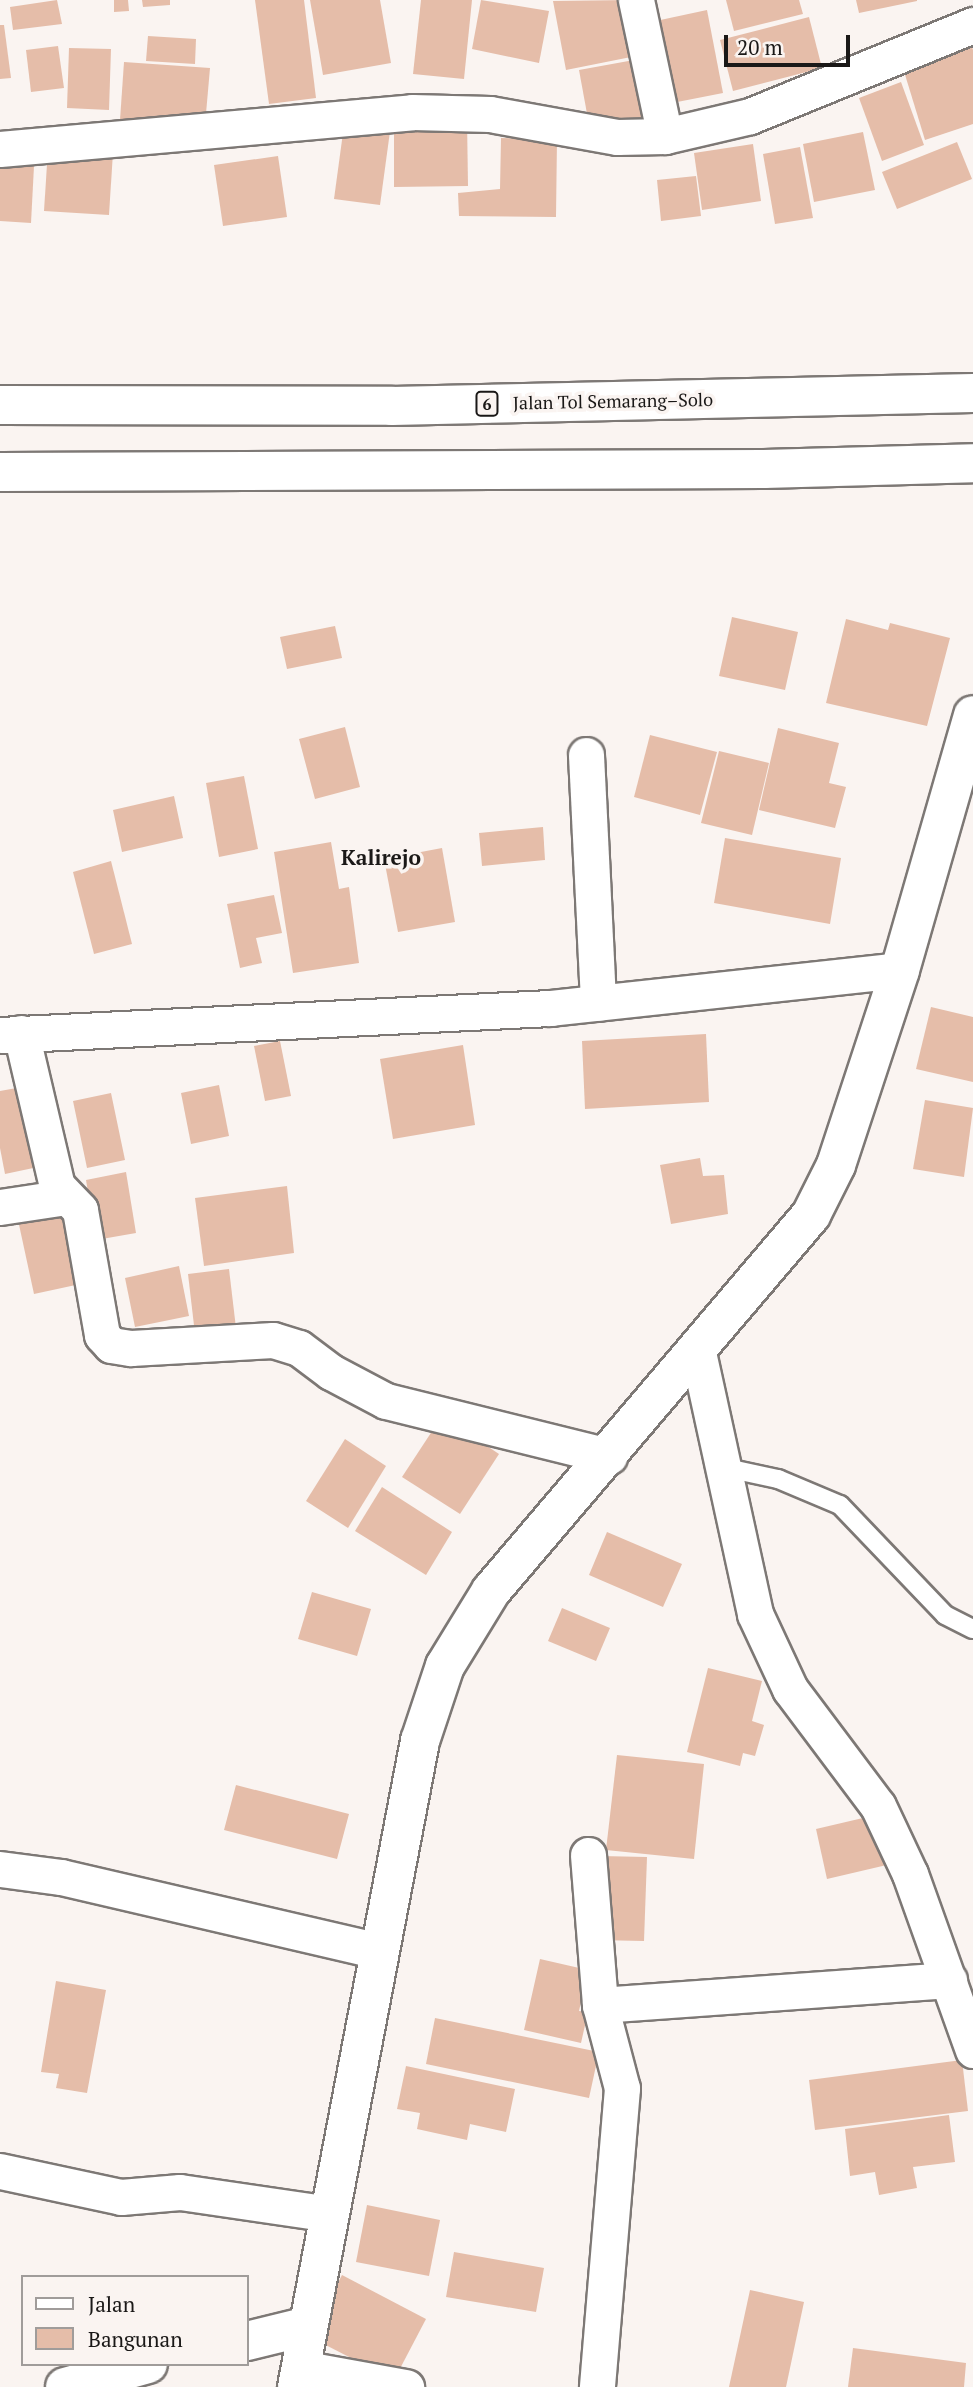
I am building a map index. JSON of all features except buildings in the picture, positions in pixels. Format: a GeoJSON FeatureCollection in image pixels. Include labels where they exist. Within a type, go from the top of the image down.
{"type":"FeatureCollection","features":[{"type":"Feature","properties":{"kind":"main road","name":"Jalan Tol Semarang–Solo"},"geometry":{"type":"LineString","coordinates":[[0,405],[392,406],[973,393]]}},
{"type":"Feature","properties":{"kind":"main road"},"geometry":{"type":"LineString","coordinates":[[0,472],[750,469],[973,463]]}},
{"type":"Feature","properties":{"kind":"main road"},"geometry":{"type":"LineString","coordinates":[[298,2377],[420,1741],[445,1666],[491,1591],[698,1352],[811,1216],[836,1165],[900,970],[973,715]]}},
{"type":"Feature","properties":{"kind":"main road"},"geometry":{"type":"LineString","coordinates":[[248,2341],[308,2326]]}},
{"type":"Feature","properties":{"kind":"main road"},"geometry":{"type":"LineString","coordinates":[[65,2387],[134,2373]]}},
{"type":"Feature","properties":{"kind":"street"},"geometry":{"type":"LineString","coordinates":[[636,0],[665,136]]}},
{"type":"Feature","properties":{"kind":"street"},"geometry":{"type":"LineString","coordinates":[[0,149],[412,112],[490,114],[617,136],[665,136],[750,116],[973,25]]}},
{"type":"Feature","properties":{"kind":"street"},"geometry":{"type":"LineString","coordinates":[[586,755],[598,1003]]}},
{"type":"Feature","properties":{"kind":"street"},"geometry":{"type":"LineString","coordinates":[[609,1456],[386,1401],[331,1372],[299,1348],[273,1340],[131,1348],[111,1345],[102,1335],[80,1210],[58,1186],[10,1034],[598,1003],[900,970]]}},
{"type":"Feature","properties":{"kind":"street"},"geometry":{"type":"LineString","coordinates":[[0,1207],[66,1196]]}},
{"type":"Feature","properties":{"kind":"street"},"geometry":{"type":"LineString","coordinates":[[698,1352],[755,1614],[790,1689],[878,1806],[910,1874],[973,2050]]}},
{"type":"Feature","properties":{"kind":"street"},"geometry":{"type":"LineString","coordinates":[[588,1855],[600,2005],[622,2088],[597,2387]]}},
{"type":"Feature","properties":{"kind":"street"},"geometry":{"type":"LineString","coordinates":[[0,1869],[61,1877],[379,1951]]}},
{"type":"Feature","properties":{"kind":"street"},"geometry":{"type":"LineString","coordinates":[[600,2005],[949,1980]]}},
{"type":"Feature","properties":{"kind":"street"},"geometry":{"type":"LineString","coordinates":[[0,2171],[121,2197],[180,2192],[330,2214]]}},
{"type":"Feature","properties":{"kind":"street"},"geometry":{"type":"LineString","coordinates":[[298,2377],[406,2387]]}},
{"type":"Feature","properties":{"kind":"lane"},"geometry":{"type":"LineString","coordinates":[[722,1467],[778,1479],[840,1504],[945,1615],[973,1629]]}},
{"type":"Feature","properties":{"kind":"district","name":"Kalirejo"},"geometry":{"type":"Point","coordinates":[381,857]}}]}
